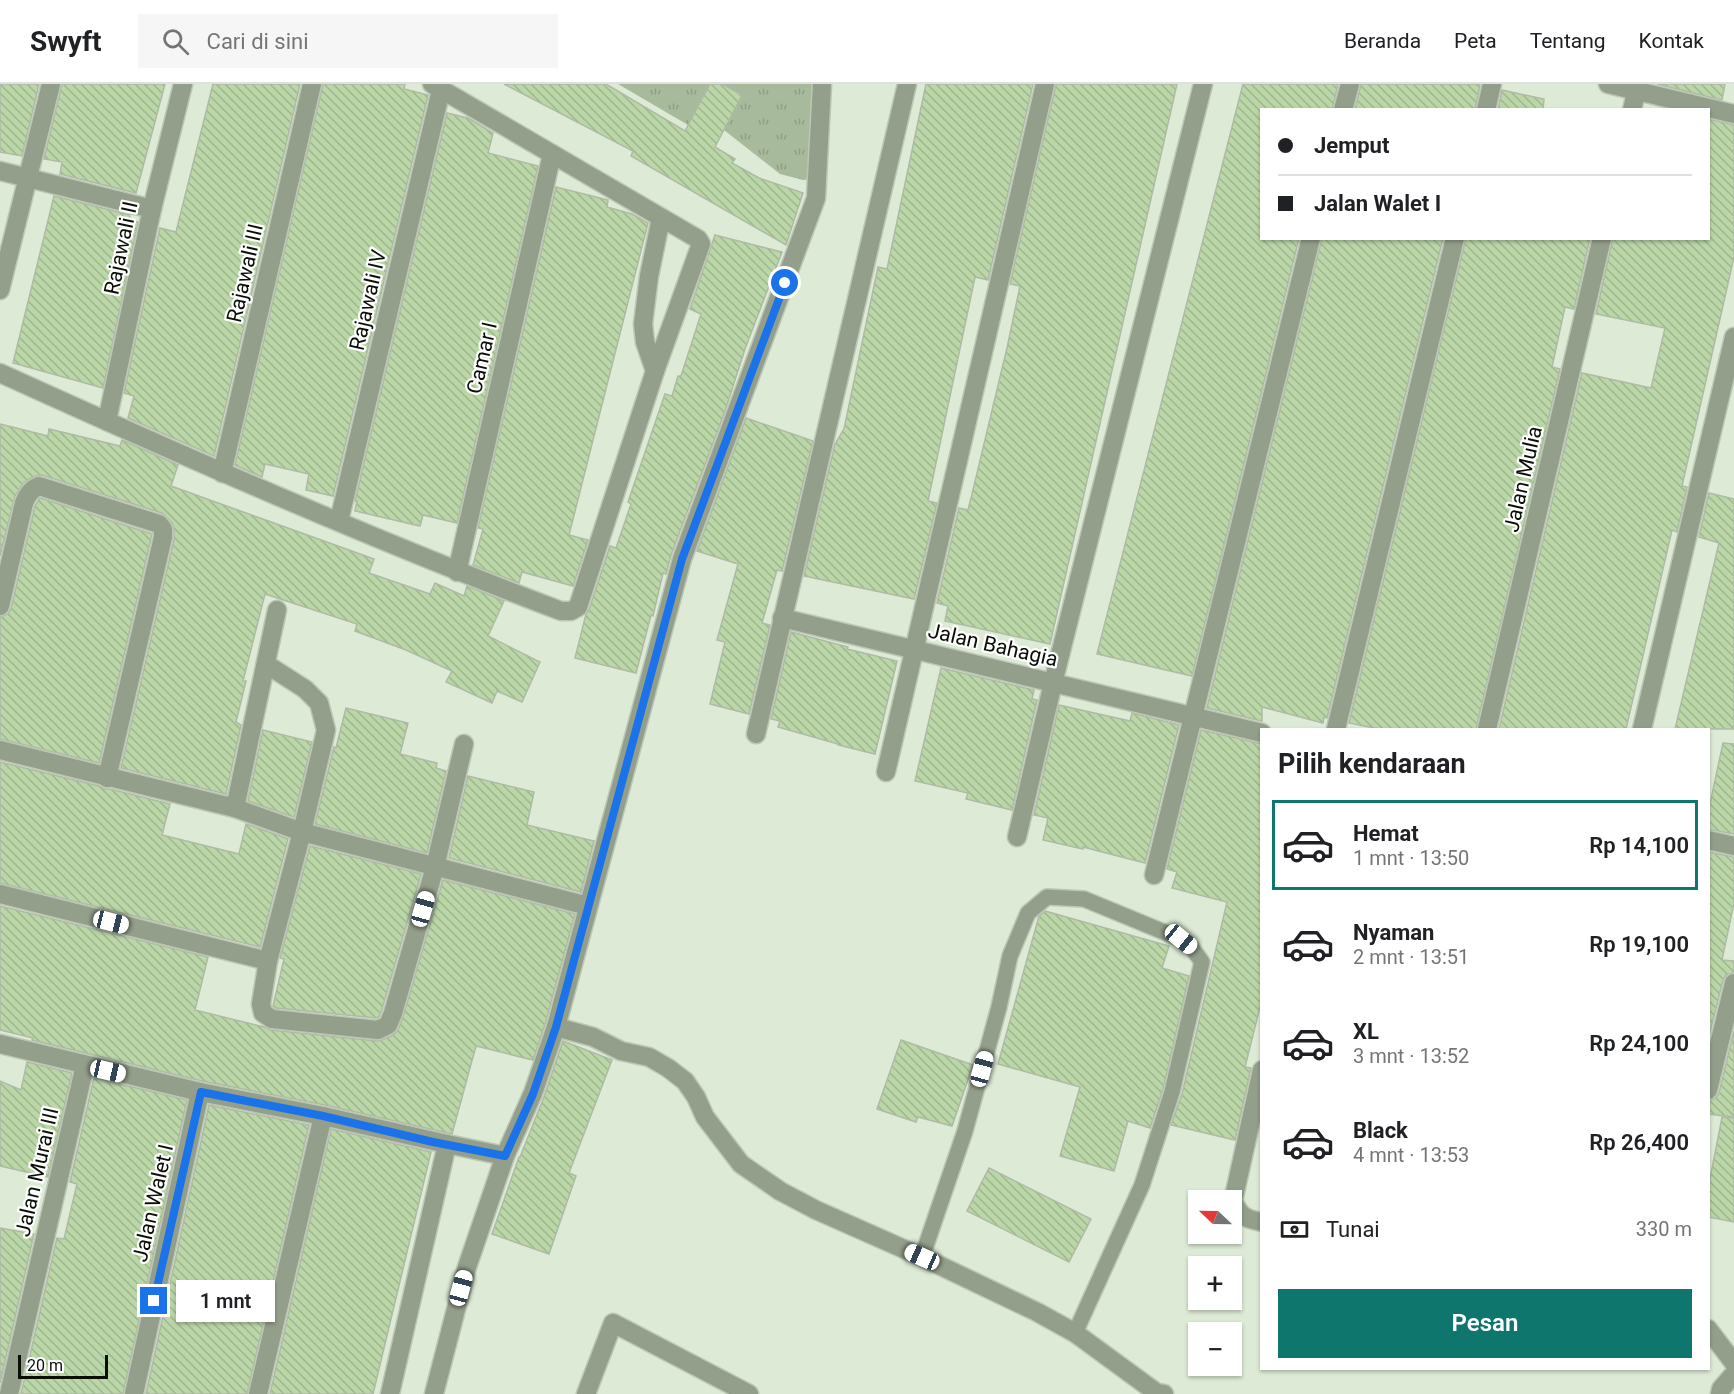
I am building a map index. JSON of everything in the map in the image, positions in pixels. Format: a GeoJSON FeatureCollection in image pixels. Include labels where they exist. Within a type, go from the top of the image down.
{"type":"FeatureCollection","features":[{"type":"Feature","properties":{"kind":"street"},"geometry":{"type":"LineString","coordinates":[[0,291],[51,84]]}},
{"type":"Feature","properties":{"kind":"street","name":"Rajawali II"},"geometry":{"type":"LineString","coordinates":[[107,422],[152,208],[183,84]]}},
{"type":"Feature","properties":{"kind":"street","name":"Rajawali III"},"geometry":{"type":"LineString","coordinates":[[222,473],[312,84]]}},
{"type":"Feature","properties":{"kind":"street"},"geometry":{"type":"LineString","coordinates":[[434,1394],[467,1267],[505,1156],[533,1094],[556,1027],[682,559],[816,198],[822,84]]}},
{"type":"Feature","properties":{"kind":"street"},"geometry":{"type":"LineString","coordinates":[[756,734],[907,84]]}},
{"type":"Feature","properties":{"kind":"street"},"geometry":{"type":"LineString","coordinates":[[886,772],[1045,84]]}},
{"type":"Feature","properties":{"kind":"street"},"geometry":{"type":"LineString","coordinates":[[1017,837],[1053,683],[1203,84]]}},
{"type":"Feature","properties":{"kind":"street"},"geometry":{"type":"LineString","coordinates":[[1344,108],[1350,84]]}},
{"type":"Feature","properties":{"kind":"street"},"geometry":{"type":"LineString","coordinates":[[1486,108],[1492,84]]}},
{"type":"Feature","properties":{"kind":"street"},"geometry":{"type":"LineString","coordinates":[[1608,84],[1638,88],[1734,114]]}},
{"type":"Feature","properties":{"kind":"street"},"geometry":{"type":"LineString","coordinates":[[0,373],[222,473],[457,572],[561,611],[571,612],[578,607],[655,371],[701,244],[698,239],[436,87]]}},
{"type":"Feature","properties":{"kind":"street","name":"Rajawali IV"},"geometry":{"type":"LineString","coordinates":[[339,521],[436,87]]}},
{"type":"Feature","properties":{"kind":"street"},"geometry":{"type":"LineString","coordinates":[[1633,108],[1638,88]]}},
{"type":"Feature","properties":{"kind":"street","name":"Camar I"},"geometry":{"type":"LineString","coordinates":[[457,572],[552,154]]}},
{"type":"Feature","properties":{"kind":"street"},"geometry":{"type":"LineString","coordinates":[[0,171],[152,208]]}},
{"type":"Feature","properties":{"kind":"street"},"geometry":{"type":"LineString","coordinates":[[655,371],[645,342],[643,324],[649,276],[661,218]]}},
{"type":"Feature","properties":{"kind":"street"},"geometry":{"type":"LineString","coordinates":[[1154,875],[1311,240]]}},
{"type":"Feature","properties":{"kind":"street"},"geometry":{"type":"LineString","coordinates":[[1336,728],[1455,240]]}},
{"type":"Feature","properties":{"kind":"street","name":"Jalan Mulia"},"geometry":{"type":"LineString","coordinates":[[1487,728],[1602,240]]}},
{"type":"Feature","properties":{"kind":"street"},"geometry":{"type":"LineString","coordinates":[[1642,728],[1734,338]]}},
{"type":"Feature","properties":{"kind":"street"},"geometry":{"type":"LineString","coordinates":[[0,606],[24,503],[31,491],[39,486],[159,524],[163,529],[107,778]]}},
{"type":"Feature","properties":{"kind":"street"},"geometry":{"type":"LineString","coordinates":[[235,808],[277,610]]}},
{"type":"Feature","properties":{"kind":"street","name":"Jalan Bahagia"},"geometry":{"type":"LineString","coordinates":[[782,618],[1260,733]]}},
{"type":"Feature","properties":{"kind":"street"},"geometry":{"type":"LineString","coordinates":[[266,664],[305,689],[319,703],[326,730],[268,961],[261,1004],[263,1013],[272,1018],[378,1030],[388,1025],[435,867],[464,744]]}},
{"type":"Feature","properties":{"kind":"street"},"geometry":{"type":"LineString","coordinates":[[0,750],[235,808],[302,832],[588,906]]}},
{"type":"Feature","properties":{"kind":"street"},"geometry":{"type":"LineString","coordinates":[[1710,840],[1734,846]]}},
{"type":"Feature","properties":{"kind":"street"},"geometry":{"type":"LineString","coordinates":[[0,894],[268,961]]}},
{"type":"Feature","properties":{"kind":"street"},"geometry":{"type":"LineString","coordinates":[[1710,1082],[1734,983]]}},
{"type":"Feature","properties":{"kind":"street"},"geometry":{"type":"LineString","coordinates":[[556,1027],[593,1037],[614,1049],[649,1057],[659,1062],[685,1081],[696,1097],[705,1118],[741,1164],[780,1191],[816,1210],[1037,1312],[1074,1334],[1159,1394]]}},
{"type":"Feature","properties":{"kind":"street"},"geometry":{"type":"LineString","coordinates":[[0,1044],[201,1092],[505,1156]]}},
{"type":"Feature","properties":{"kind":"street","name":"Jalan Murai III"},"geometry":{"type":"LineString","coordinates":[[9,1394],[85,1065]]}},
{"type":"Feature","properties":{"kind":"street"},"geometry":{"type":"LineString","coordinates":[[1260,1079],[1233,1201],[1238,1212],[1249,1220],[1260,1222]]}},
{"type":"Feature","properties":{"kind":"street","name":"Jalan Walet I"},"geometry":{"type":"LineString","coordinates":[[134,1394],[201,1092]]}},
{"type":"Feature","properties":{"kind":"street"},"geometry":{"type":"LineString","coordinates":[[258,1394],[323,1116]]}},
{"type":"Feature","properties":{"kind":"street"},"geometry":{"type":"LineString","coordinates":[[390,1394],[447,1144]]}},
{"type":"Feature","properties":{"kind":"street"},"geometry":{"type":"LineString","coordinates":[[586,1394],[613,1323],[739,1391]]}},
{"type":"Feature","properties":{"kind":"street"},"geometry":{"type":"LineString","coordinates":[[1710,1332],[1734,1363]]}},
{"type":"Feature","properties":{"kind":"street"},"geometry":{"type":"LineString","coordinates":[[1720,1394],[1721,1389],[1734,1374]]}},
{"type":"Feature","properties":{"kind":"lane"},"geometry":{"type":"LineString","coordinates":[[922,1257],[965,1131],[999,1007],[1010,956],[1028,913],[1047,897],[1084,899],[1181,939],[1192,948],[1202,962],[1172,1092],[1142,1185],[1074,1334]]}},
{"type":"Feature","properties":{"kind":"green space"},"geometry":{"type":"Polygon","coordinates":[[[618,84],[710,84],[688,125],[618,84]]]}},
{"type":"Feature","properties":{"kind":"green space"},"geometry":{"type":"Polygon","coordinates":[[[722,84],[822,84],[817,178],[803,180],[780,174],[724,130],[742,95],[722,84]]]}},
{"type":"Feature","properties":{"kind":"building"},"geometry":{"type":"Polygon","coordinates":[[[0,84],[39,84],[22,156],[0,152],[0,84]]]}},
{"type":"Feature","properties":{"kind":"building"},"geometry":{"type":"Polygon","coordinates":[[[62,84],[165,84],[136,193],[60,174],[62,162],[44,159],[62,84]]]}},
{"type":"Feature","properties":{"kind":"building"},"geometry":{"type":"Polygon","coordinates":[[[213,84],[300,84],[214,456],[128,418],[134,396],[124,393],[160,228],[176,232],[213,84]]]}},
{"type":"Feature","properties":{"kind":"building"},"geometry":{"type":"Polygon","coordinates":[[[323,84],[405,84],[404,89],[428,95],[333,496],[306,490],[309,474],[265,464],[262,477],[235,465],[323,84]]]}},
{"type":"Feature","properties":{"kind":"building"},"geometry":{"type":"Polygon","coordinates":[[[504,84],[606,84],[685,131],[710,84],[722,84],[742,95],[715,147],[735,159],[732,163],[759,178],[803,193],[786,245],[631,156],[633,151],[504,84]]]}},
{"type":"Feature","properties":{"kind":"building"},"geometry":{"type":"Polygon","coordinates":[[[926,84],[1033,84],[988,280],[975,277],[928,501],[937,503],[914,599],[804,576],[835,444],[844,429],[878,267],[887,269],[926,84]]]}},
{"type":"Feature","properties":{"kind":"building"},"geometry":{"type":"Polygon","coordinates":[[[1056,84],[1177,84],[1050,644],[945,621],[948,606],[937,603],[959,508],[968,510],[1007,348],[1020,286],[1010,284],[1056,84]]]}},
{"type":"Feature","properties":{"kind":"building"},"geometry":{"type":"Polygon","coordinates":[[[1243,84],[1338,84],[1332,108],[1260,108],[1260,240],[1299,240],[1192,676],[1097,654],[1243,84]]]}},
{"type":"Feature","properties":{"kind":"building"},"geometry":{"type":"Polygon","coordinates":[[[1361,84],[1480,85],[1475,108],[1355,108],[1361,84]]]}},
{"type":"Feature","properties":{"kind":"building"},"geometry":{"type":"Polygon","coordinates":[[[1657,84],[1725,84],[1722,100],[1657,84]]]}},
{"type":"Feature","properties":{"kind":"building"},"geometry":{"type":"Polygon","coordinates":[[[1502,90],[1544,99],[1543,108],[1498,108],[1502,90]]]}},
{"type":"Feature","properties":{"kind":"building"},"geometry":{"type":"Polygon","coordinates":[[[447,113],[468,118],[493,133],[488,153],[538,166],[457,523],[423,515],[420,526],[355,511],[357,501],[355,501],[447,113]]]}},
{"type":"Feature","properties":{"kind":"building"},"geometry":{"type":"Polygon","coordinates":[[[1710,119],[1734,125],[1734,257],[1682,486],[1687,487],[1677,532],[1672,530],[1626,728],[1499,728],[1582,373],[1651,388],[1665,328],[1596,314],[1613,240],[1710,240],[1710,119]]]}},
{"type":"Feature","properties":{"kind":"building"},"geometry":{"type":"Polygon","coordinates":[[[556,187],[608,200],[607,207],[632,214],[648,223],[569,535],[588,540],[573,586],[522,572],[519,583],[473,565],[483,529],[478,528],[556,187]]]}},
{"type":"Feature","properties":{"kind":"building"},"geometry":{"type":"Polygon","coordinates":[[[54,196],[130,215],[129,220],[138,222],[103,388],[13,363],[54,196]]]}},
{"type":"Feature","properties":{"kind":"building"},"geometry":{"type":"Polygon","coordinates":[[[715,235],[782,252],[745,349],[666,574],[663,573],[636,673],[575,658],[586,614],[610,546],[616,548],[631,504],[628,502],[665,394],[672,396],[678,376],[681,376],[701,314],[690,309],[715,235]]]}},
{"type":"Feature","properties":{"kind":"building"},"geometry":{"type":"Polygon","coordinates":[[[1322,240],[1443,240],[1327,718],[1324,717],[1323,723],[1262,707],[1262,721],[1207,708],[1322,240]]]}},
{"type":"Feature","properties":{"kind":"building"},"geometry":{"type":"Polygon","coordinates":[[[1466,240],[1590,240],[1574,309],[1565,307],[1552,367],[1560,369],[1476,728],[1374,728],[1349,723],[1466,240]]]}},
{"type":"Feature","properties":{"kind":"building"},"geometry":{"type":"Polygon","coordinates":[[[746,418],[813,441],[782,571],[777,570],[762,623],[770,625],[749,714],[710,704],[725,642],[717,640],[738,564],[697,551],[746,418]]]}},
{"type":"Feature","properties":{"kind":"building"},"geometry":{"type":"Polygon","coordinates":[[[0,424],[48,436],[49,429],[120,446],[122,440],[178,465],[171,486],[374,559],[369,573],[430,594],[435,583],[464,596],[467,586],[504,601],[488,636],[540,662],[522,702],[497,691],[492,703],[446,682],[452,671],[406,650],[355,631],[357,624],[265,594],[243,681],[246,681],[236,722],[241,725],[226,794],[121,768],[174,540],[172,523],[162,513],[42,475],[35,476],[23,483],[15,496],[0,556],[0,424]]]}},
{"type":"Feature","properties":{"kind":"building"},"geometry":{"type":"Polygon","coordinates":[[[1709,493],[1734,499],[1734,729],[1675,728],[1719,543],[1699,537],[1709,493]]]}},
{"type":"Feature","properties":{"kind":"building"},"geometry":{"type":"Polygon","coordinates":[[[40,498],[152,534],[99,763],[0,739],[0,617],[8,614],[11,609],[35,506],[40,498]]]}},
{"type":"Feature","properties":{"kind":"building"},"geometry":{"type":"Polygon","coordinates":[[[791,632],[897,661],[875,754],[778,727],[780,721],[771,719],[791,632]]]}},
{"type":"Feature","properties":{"kind":"building"},"geometry":{"type":"Polygon","coordinates":[[[941,668],[1034,690],[1032,699],[1037,700],[1012,810],[966,799],[968,793],[915,781],[941,668]]]}},
{"type":"Feature","properties":{"kind":"building"},"geometry":{"type":"Polygon","coordinates":[[[1059,705],[1130,721],[1132,713],[1179,725],[1145,863],[1083,847],[1083,849],[1043,840],[1048,818],[1034,815],[1059,705]]]}},
{"type":"Feature","properties":{"kind":"building"},"geometry":{"type":"Polygon","coordinates":[[[346,708],[408,723],[400,754],[437,763],[436,768],[446,771],[427,853],[315,824],[346,708]]]}},
{"type":"Feature","properties":{"kind":"building"},"geometry":{"type":"Polygon","coordinates":[[[263,730],[312,742],[294,817],[248,801],[263,730]]]}},
{"type":"Feature","properties":{"kind":"building"},"geometry":{"type":"Polygon","coordinates":[[[1201,730],[1260,744],[1260,1007],[1245,1067],[1251,1068],[1235,1140],[1171,1125],[1182,1094],[1227,902],[1172,888],[1177,872],[1167,869],[1201,730]]]}},
{"type":"Feature","properties":{"kind":"building"},"geometry":{"type":"Polygon","coordinates":[[[1723,743],[1734,744],[1734,834],[1710,829],[1710,804],[1723,743]]]}},
{"type":"Feature","properties":{"kind":"building"},"geometry":{"type":"Polygon","coordinates":[[[0,762],[170,804],[162,835],[239,854],[246,824],[288,839],[260,947],[0,883],[0,762]]]}},
{"type":"Feature","properties":{"kind":"building"},"geometry":{"type":"Polygon","coordinates":[[[468,776],[534,792],[527,825],[594,841],[581,892],[449,858],[468,776]]]}},
{"type":"Feature","properties":{"kind":"building"},"geometry":{"type":"Polygon","coordinates":[[[310,846],[421,874],[379,1017],[273,1006],[284,959],[280,958],[310,846]]]}},
{"type":"Feature","properties":{"kind":"building"},"geometry":{"type":"Polygon","coordinates":[[[1710,852],[1734,857],[1734,903],[1722,960],[1734,961],[1734,972],[1726,975],[1710,1032],[1710,852]]]}},
{"type":"Feature","properties":{"kind":"building"},"geometry":{"type":"Polygon","coordinates":[[[443,880],[575,914],[533,1060],[476,1046],[452,1134],[325,1105],[202,1081],[32,1040],[33,1038],[0,1030],[0,906],[208,957],[195,1010],[271,1030],[382,1040],[398,1030],[403,1017],[443,880]]]}},
{"type":"Feature","properties":{"kind":"building"},"geometry":{"type":"Polygon","coordinates":[[[1045,911],[1169,946],[1162,968],[1189,976],[1163,1089],[1150,1128],[1128,1121],[1114,1171],[1060,1156],[1080,1087],[998,1064],[1039,916],[1045,911]]]}},
{"type":"Feature","properties":{"kind":"building"},"geometry":{"type":"Polygon","coordinates":[[[1734,1031],[1734,1117],[1710,1114],[1710,1100],[1716,1098],[1734,1031]]]}},
{"type":"Feature","properties":{"kind":"building"},"geometry":{"type":"Polygon","coordinates":[[[901,1040],[973,1065],[952,1126],[918,1117],[916,1122],[877,1109],[901,1040]]]}},
{"type":"Feature","properties":{"kind":"building"},"geometry":{"type":"Polygon","coordinates":[[[563,1041],[612,1060],[569,1173],[576,1176],[549,1254],[492,1234],[563,1041]]]}},
{"type":"Feature","properties":{"kind":"building"},"geometry":{"type":"Polygon","coordinates":[[[27,1062],[72,1073],[48,1177],[0,1166],[0,1081],[21,1090],[27,1062]]]}},
{"type":"Feature","properties":{"kind":"building"},"geometry":{"type":"Polygon","coordinates":[[[94,1078],[187,1100],[123,1394],[21,1394],[57,1238],[64,1239],[77,1184],[70,1182],[94,1078]]]}},
{"type":"Feature","properties":{"kind":"building"},"geometry":{"type":"Polygon","coordinates":[[[209,1105],[309,1125],[247,1394],[146,1394],[209,1105]]]}},
{"type":"Feature","properties":{"kind":"building"},"geometry":{"type":"Polygon","coordinates":[[[1722,1117],[1734,1118],[1734,1222],[1710,1217],[1710,1179],[1722,1117]]]}},
{"type":"Feature","properties":{"kind":"building"},"geometry":{"type":"Polygon","coordinates":[[[331,1129],[431,1152],[373,1394],[270,1394],[331,1129]]]}},
{"type":"Feature","properties":{"kind":"building"},"geometry":{"type":"Polygon","coordinates":[[[989,1168],[1091,1219],[1069,1262],[967,1211],[989,1168]]]}},
{"type":"Feature","properties":{"kind":"building"},"geometry":{"type":"Polygon","coordinates":[[[0,1228],[34,1234],[0,1383],[0,1228]]]}},
{"type":"Feature","properties":{"kind":"route"},"geometry":{"type":"LineString","coordinates":[[154,1301],[201,1092],[505,1156],[533,1094],[556,1027],[682,559],[785,283]]}}]}
